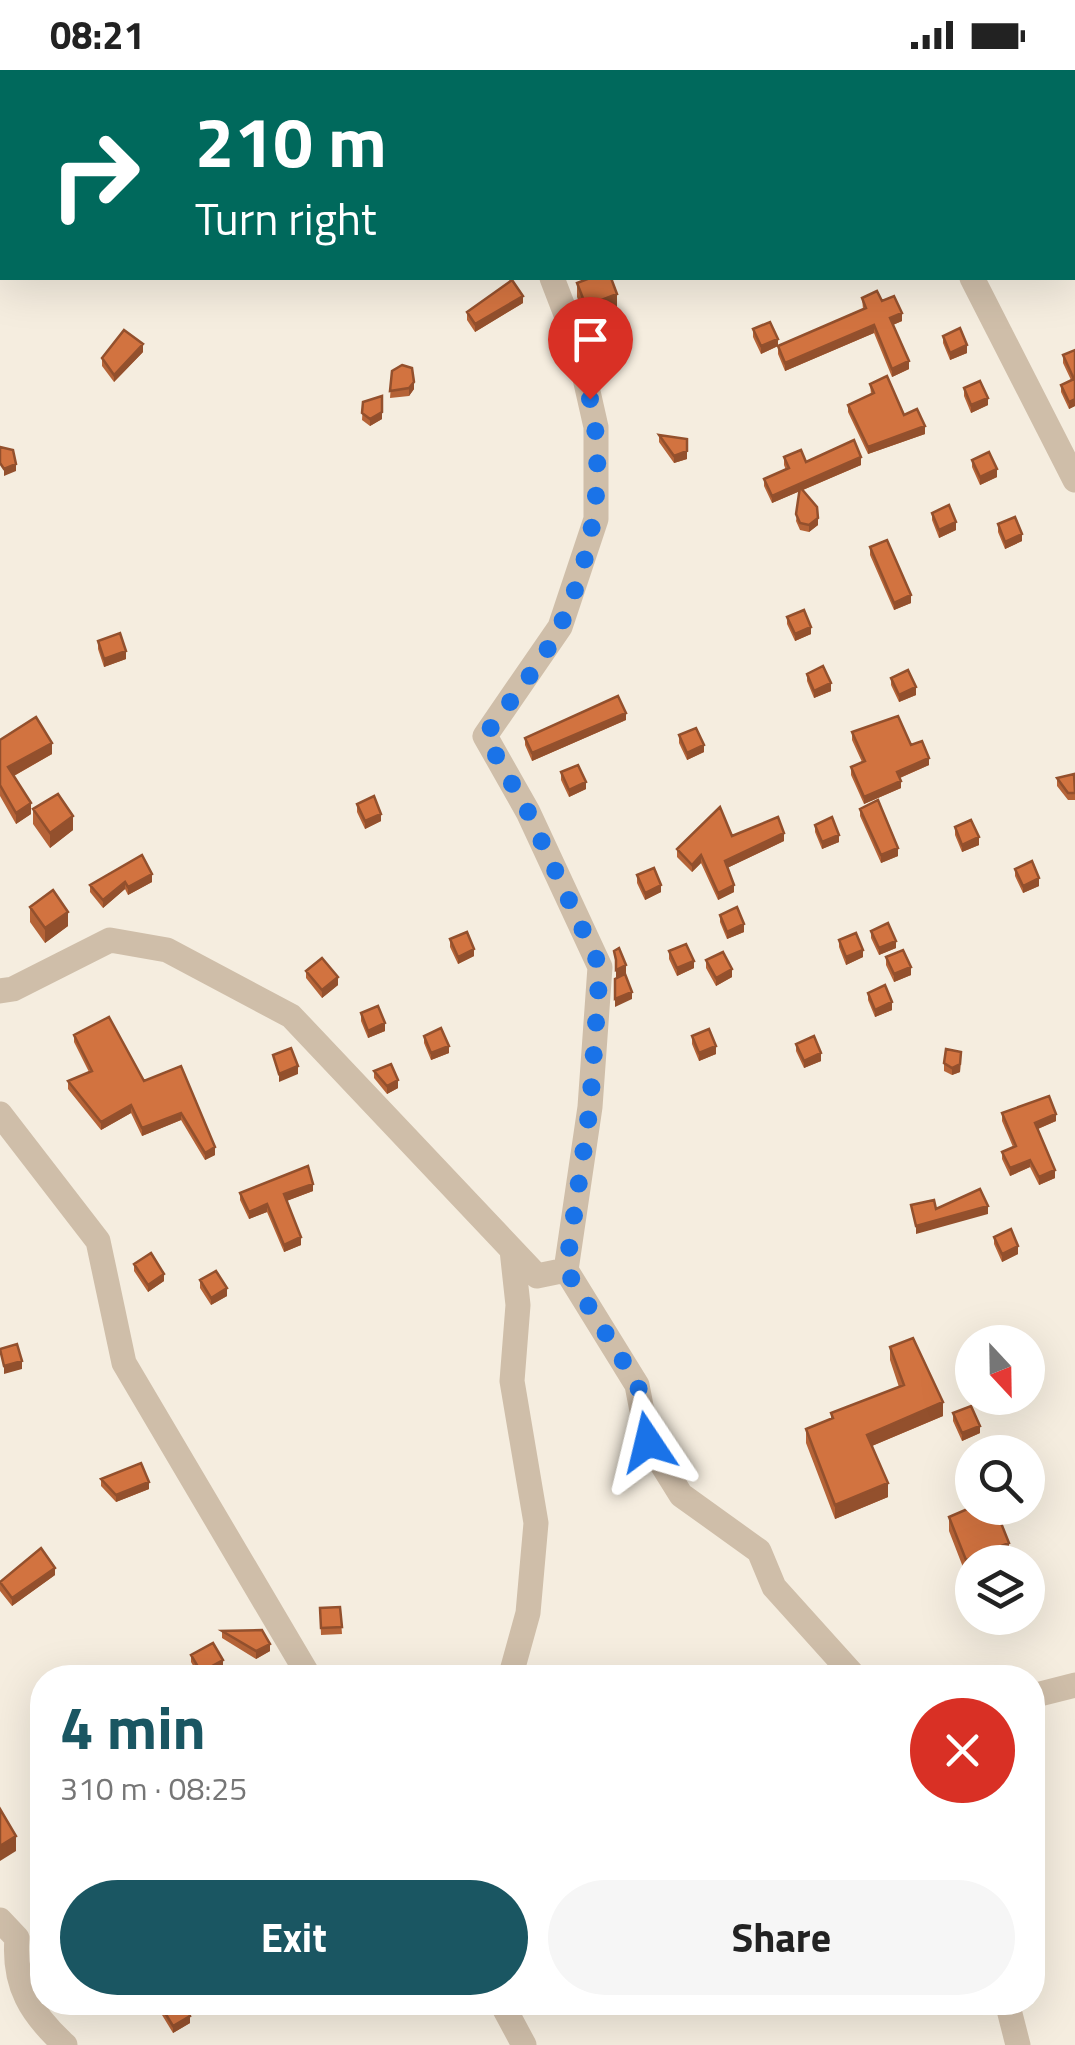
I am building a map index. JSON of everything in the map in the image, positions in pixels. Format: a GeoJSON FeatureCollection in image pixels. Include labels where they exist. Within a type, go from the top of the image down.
{"type":"FeatureCollection","features":[{"type":"Feature","properties":{"kind":"street"},"geometry":{"type":"LineString","coordinates":[[553,280],[577,343],[596,427],[596,519],[560,627],[485,736],[528,812],[600,967],[590,1107],[566,1270],[638,1385],[648,1442],[681,1495],[759,1551],[774,1587],[844,1665]]}},
{"type":"Feature","properties":{"kind":"street"},"geometry":{"type":"LineString","coordinates":[[973,280],[1075,480]]}},
{"type":"Feature","properties":{"kind":"street"},"geometry":{"type":"LineString","coordinates":[[0,991],[13,989],[110,940],[167,950],[292,1016],[536,1276],[566,1270]]}},
{"type":"Feature","properties":{"kind":"street"},"geometry":{"type":"LineString","coordinates":[[0,1114],[98,1240],[124,1363],[302,1665]]}},
{"type":"Feature","properties":{"kind":"street"},"geometry":{"type":"LineString","coordinates":[[512,1250],[518,1306],[512,1381],[536,1523],[528,1614],[514,1665]]}},
{"type":"Feature","properties":{"kind":"street"},"geometry":{"type":"LineString","coordinates":[[1045,1692],[1075,1684]]}},
{"type":"Feature","properties":{"kind":"street"},"geometry":{"type":"LineString","coordinates":[[0,1920],[17,1938],[14,1970],[30,2004]]}},
{"type":"Feature","properties":{"kind":"street"},"geometry":{"type":"LineString","coordinates":[[40,2015],[65,2045]]}},
{"type":"Feature","properties":{"kind":"street"},"geometry":{"type":"LineString","coordinates":[[507,2015],[524,2045]]}},
{"type":"Feature","properties":{"kind":"street"},"geometry":{"type":"LineString","coordinates":[[1011,2015],[1018,2045]]}},
{"type":"Feature","properties":{"kind":"building"},"geometry":{"type":"Polygon","coordinates":[[[512,280],[523,296],[475,324],[467,312],[512,280]]]}},
{"type":"Feature","properties":{"kind":"building"},"geometry":{"type":"Polygon","coordinates":[[[612,280],[617,294],[586,306],[577,283],[612,280]]]}},
{"type":"Feature","properties":{"kind":"building"},"geometry":{"type":"Polygon","coordinates":[[[877,291],[882,301],[894,296],[902,313],[890,318],[909,361],[892,369],[874,325],[785,363],[778,346],[866,308],[862,298],[877,291]]]}},
{"type":"Feature","properties":{"kind":"building"},"geometry":{"type":"Polygon","coordinates":[[[770,322],[778,339],[761,346],[753,329],[770,322]]]}},
{"type":"Feature","properties":{"kind":"building"},"geometry":{"type":"Polygon","coordinates":[[[960,328],[967,345],[950,353],[943,336],[960,328]]]}},
{"type":"Feature","properties":{"kind":"building"},"geometry":{"type":"Polygon","coordinates":[[[124,330],[143,344],[114,375],[102,358],[124,330]]]}},
{"type":"Feature","properties":{"kind":"building"},"geometry":{"type":"Polygon","coordinates":[[[1075,350],[1075,399],[1069,402],[1061,385],[1074,379],[1063,355],[1075,350]]]}},
{"type":"Feature","properties":{"kind":"building"},"geometry":{"type":"Polygon","coordinates":[[[402,365],[412,368],[414,382],[409,388],[390,391],[392,371],[402,365]]]}},
{"type":"Feature","properties":{"kind":"building"},"geometry":{"type":"Polygon","coordinates":[[[887,376],[904,415],[917,409],[925,426],[868,447],[848,405],[874,393],[870,384],[887,376]]]}},
{"type":"Feature","properties":{"kind":"building"},"geometry":{"type":"Polygon","coordinates":[[[980,381],[988,398],[971,405],[964,388],[980,381]]]}},
{"type":"Feature","properties":{"kind":"building"},"geometry":{"type":"Polygon","coordinates":[[[382,396],[382,412],[370,419],[362,413],[363,402],[382,396]]]}},
{"type":"Feature","properties":{"kind":"building"},"geometry":{"type":"Polygon","coordinates":[[[659,435],[687,439],[687,451],[674,456],[659,435]]]}},
{"type":"Feature","properties":{"kind":"building"},"geometry":{"type":"Polygon","coordinates":[[[854,440],[861,457],[772,496],[764,479],[789,468],[784,457],[801,450],[806,462],[854,440]]]}},
{"type":"Feature","properties":{"kind":"building"},"geometry":{"type":"Polygon","coordinates":[[[0,447],[13,450],[16,464],[4,469],[0,447]]]}},
{"type":"Feature","properties":{"kind":"building"},"geometry":{"type":"Polygon","coordinates":[[[989,452],[997,469],[980,477],[972,460],[989,452]]]}},
{"type":"Feature","properties":{"kind":"building"},"geometry":{"type":"Polygon","coordinates":[[[800,487],[817,507],[818,518],[809,525],[800,523],[796,514],[800,487]]]}},
{"type":"Feature","properties":{"kind":"building"},"geometry":{"type":"Polygon","coordinates":[[[949,505],[956,522],[939,530],[932,513],[949,505]]]}},
{"type":"Feature","properties":{"kind":"building"},"geometry":{"type":"Polygon","coordinates":[[[1015,517],[1022,534],[1005,542],[998,524],[1015,517]]]}},
{"type":"Feature","properties":{"kind":"building"},"geometry":{"type":"Polygon","coordinates":[[[887,540],[911,595],[894,603],[870,547],[887,540]]]}},
{"type":"Feature","properties":{"kind":"building"},"geometry":{"type":"Polygon","coordinates":[[[804,610],[811,627],[795,634],[787,617],[804,610]]]}},
{"type":"Feature","properties":{"kind":"building"},"geometry":{"type":"Polygon","coordinates":[[[120,633],[126,651],[104,659],[98,641],[120,633]]]}},
{"type":"Feature","properties":{"kind":"building"},"geometry":{"type":"Polygon","coordinates":[[[823,666],[831,683],[814,691],[807,674],[823,666]]]}},
{"type":"Feature","properties":{"kind":"building"},"geometry":{"type":"Polygon","coordinates":[[[908,670],[916,687],[899,695],[891,678],[908,670]]]}},
{"type":"Feature","properties":{"kind":"building"},"geometry":{"type":"Polygon","coordinates":[[[618,696],[626,713],[532,753],[525,738],[618,696]]]}},
{"type":"Feature","properties":{"kind":"building"},"geometry":{"type":"Polygon","coordinates":[[[898,716],[911,745],[922,741],[929,758],[897,772],[901,781],[864,797],[851,767],[865,761],[852,732],[898,716]]]}},
{"type":"Feature","properties":{"kind":"building"},"geometry":{"type":"Polygon","coordinates":[[[36,717],[52,743],[8,767],[31,803],[16,813],[0,785],[0,740],[36,717]]]}},
{"type":"Feature","properties":{"kind":"building"},"geometry":{"type":"Polygon","coordinates":[[[696,728],[704,745],[687,753],[679,735],[696,728]]]}},
{"type":"Feature","properties":{"kind":"building"},"geometry":{"type":"Polygon","coordinates":[[[578,765],[586,782],[569,790],[561,772],[578,765]]]}},
{"type":"Feature","properties":{"kind":"building"},"geometry":{"type":"Polygon","coordinates":[[[1074,774],[1075,793],[1068,793],[1057,778],[1074,774]]]}},
{"type":"Feature","properties":{"kind":"building"},"geometry":{"type":"Polygon","coordinates":[[[58,794],[73,816],[50,833],[33,809],[58,794]]]}},
{"type":"Feature","properties":{"kind":"building"},"geometry":{"type":"Polygon","coordinates":[[[374,796],[381,814],[365,821],[357,804],[374,796]]]}},
{"type":"Feature","properties":{"kind":"building"},"geometry":{"type":"Polygon","coordinates":[[[878,800],[898,848],[881,855],[860,809],[878,800]]]}},
{"type":"Feature","properties":{"kind":"building"},"geometry":{"type":"Polygon","coordinates":[[[720,807],[732,836],[778,817],[784,833],[725,861],[734,885],[718,893],[701,855],[692,865],[677,849],[720,807]]]}},
{"type":"Feature","properties":{"kind":"building"},"geometry":{"type":"Polygon","coordinates":[[[832,817],[839,835],[822,842],[815,825],[832,817]]]}},
{"type":"Feature","properties":{"kind":"building"},"geometry":{"type":"Polygon","coordinates":[[[971,820],[979,837],[962,845],[955,827],[971,820]]]}},
{"type":"Feature","properties":{"kind":"building"},"geometry":{"type":"Polygon","coordinates":[[[142,855],[152,874],[128,887],[125,882],[103,900],[90,885],[142,855]]]}},
{"type":"Feature","properties":{"kind":"building"},"geometry":{"type":"Polygon","coordinates":[[[1032,861],[1039,878],[1023,886],[1015,869],[1032,861]]]}},
{"type":"Feature","properties":{"kind":"building"},"geometry":{"type":"Polygon","coordinates":[[[654,868],[661,885],[645,893],[637,875],[654,868]]]}},
{"type":"Feature","properties":{"kind":"building"},"geometry":{"type":"Polygon","coordinates":[[[53,890],[68,912],[45,928],[30,907],[53,890]]]}},
{"type":"Feature","properties":{"kind":"building"},"geometry":{"type":"Polygon","coordinates":[[[737,907],[744,924],[727,932],[720,915],[737,907]]]}},
{"type":"Feature","properties":{"kind":"building"},"geometry":{"type":"Polygon","coordinates":[[[888,923],[896,941],[879,948],[871,931],[888,923]]]}},
{"type":"Feature","properties":{"kind":"building"},"geometry":{"type":"Polygon","coordinates":[[[467,932],[474,949],[458,957],[450,939],[467,932]]]}},
{"type":"Feature","properties":{"kind":"building"},"geometry":{"type":"Polygon","coordinates":[[[856,933],[863,950],[846,957],[839,940],[856,933]]]}},
{"type":"Feature","properties":{"kind":"building"},"geometry":{"type":"Polygon","coordinates":[[[686,944],[694,961],[677,968],[669,951],[686,944]]]}},
{"type":"Feature","properties":{"kind":"building"},"geometry":{"type":"Polygon","coordinates":[[[619,948],[626,965],[616,970],[614,951],[619,948]]]}},
{"type":"Feature","properties":{"kind":"building"},"geometry":{"type":"Polygon","coordinates":[[[903,950],[911,967],[894,974],[886,957],[903,950]]]}},
{"type":"Feature","properties":{"kind":"building"},"geometry":{"type":"Polygon","coordinates":[[[723,952],[732,969],[716,978],[706,960],[723,952]]]}},
{"type":"Feature","properties":{"kind":"building"},"geometry":{"type":"Polygon","coordinates":[[[322,958],[338,977],[322,990],[306,971],[322,958]]]}},
{"type":"Feature","properties":{"kind":"building"},"geometry":{"type":"Polygon","coordinates":[[[625,974],[632,992],[615,999],[615,979],[625,974]]]}},
{"type":"Feature","properties":{"kind":"building"},"geometry":{"type":"Polygon","coordinates":[[[885,985],[892,1002],[875,1010],[868,993],[885,985]]]}},
{"type":"Feature","properties":{"kind":"building"},"geometry":{"type":"Polygon","coordinates":[[[378,1006],[385,1023],[368,1031],[361,1013],[378,1006]]]}},
{"type":"Feature","properties":{"kind":"building"},"geometry":{"type":"Polygon","coordinates":[[[109,1017],[144,1081],[181,1066],[215,1147],[205,1153],[181,1113],[142,1128],[131,1105],[101,1122],[68,1081],[92,1071],[74,1035],[109,1017]]]}},
{"type":"Feature","properties":{"kind":"building"},"geometry":{"type":"Polygon","coordinates":[[[441,1028],[449,1046],[431,1053],[424,1036],[441,1028]]]}},
{"type":"Feature","properties":{"kind":"building"},"geometry":{"type":"Polygon","coordinates":[[[709,1029],[716,1046],[699,1053],[692,1036],[709,1029]]]}},
{"type":"Feature","properties":{"kind":"building"},"geometry":{"type":"Polygon","coordinates":[[[814,1036],[821,1053],[804,1061],[796,1044],[814,1036]]]}},
{"type":"Feature","properties":{"kind":"building"},"geometry":{"type":"Polygon","coordinates":[[[291,1048],[298,1066],[279,1074],[273,1055],[291,1048]]]}},
{"type":"Feature","properties":{"kind":"building"},"geometry":{"type":"Polygon","coordinates":[[[946,1049],[961,1052],[960,1064],[952,1068],[944,1063],[946,1049]]]}},
{"type":"Feature","properties":{"kind":"building"},"geometry":{"type":"Polygon","coordinates":[[[391,1064],[398,1080],[387,1086],[374,1071],[391,1064]]]}},
{"type":"Feature","properties":{"kind":"building"},"geometry":{"type":"Polygon","coordinates":[[[1049,1096],[1056,1114],[1035,1123],[1055,1170],[1039,1177],[1030,1160],[1010,1168],[1002,1152],[1016,1146],[1002,1113],[1049,1096]]]}},
{"type":"Feature","properties":{"kind":"building"},"geometry":{"type":"Polygon","coordinates":[[[308,1166],[313,1184],[284,1194],[301,1237],[284,1245],[267,1204],[249,1212],[240,1193],[308,1166]]]}},
{"type":"Feature","properties":{"kind":"building"},"geometry":{"type":"Polygon","coordinates":[[[980,1189],[988,1206],[916,1226],[911,1205],[934,1200],[936,1209],[980,1189]]]}},
{"type":"Feature","properties":{"kind":"building"},"geometry":{"type":"Polygon","coordinates":[[[1011,1229],[1018,1246],[1002,1254],[994,1237],[1011,1229]]]}},
{"type":"Feature","properties":{"kind":"building"},"geometry":{"type":"Polygon","coordinates":[[[151,1253],[164,1274],[148,1285],[134,1264],[151,1253]]]}},
{"type":"Feature","properties":{"kind":"building"},"geometry":{"type":"Polygon","coordinates":[[[216,1271],[227,1288],[211,1298],[200,1280],[216,1271]]]}},
{"type":"Feature","properties":{"kind":"building"},"geometry":{"type":"Polygon","coordinates":[[[913,1338],[943,1402],[867,1435],[888,1483],[835,1505],[806,1429],[833,1418],[831,1413],[904,1385],[890,1347],[913,1338]]]}},
{"type":"Feature","properties":{"kind":"building"},"geometry":{"type":"Polygon","coordinates":[[[17,1344],[22,1361],[4,1366],[0,1349],[17,1344]]]}},
{"type":"Feature","properties":{"kind":"building"},"geometry":{"type":"Polygon","coordinates":[[[953,1413],[975,1415],[980,1426],[962,1433],[953,1413]]]}},
{"type":"Feature","properties":{"kind":"building"},"geometry":{"type":"Polygon","coordinates":[[[141,1463],[149,1482],[116,1495],[101,1479],[141,1463]]]}},
{"type":"Feature","properties":{"kind":"building"},"geometry":{"type":"Polygon","coordinates":[[[955,1514],[955,1525],[1002,1525],[1009,1543],[960,1545],[949,1517],[955,1514]]]}},
{"type":"Feature","properties":{"kind":"building"},"geometry":{"type":"Polygon","coordinates":[[[41,1548],[55,1568],[12,1598],[0,1582],[41,1548]]]}},
{"type":"Feature","properties":{"kind":"building"},"geometry":{"type":"Polygon","coordinates":[[[340,1607],[342,1627],[321,1628],[320,1608],[340,1607]]]}},
{"type":"Feature","properties":{"kind":"building"},"geometry":{"type":"Polygon","coordinates":[[[262,1630],[270,1644],[256,1651],[222,1631],[262,1630]]]}},
{"type":"Feature","properties":{"kind":"building"},"geometry":{"type":"Polygon","coordinates":[[[213,1643],[223,1660],[214,1665],[197,1665],[191,1655],[213,1643]]]}},
{"type":"Feature","properties":{"kind":"building"},"geometry":{"type":"Polygon","coordinates":[[[0,1809],[16,1836],[0,1846],[0,1809]]]}},
{"type":"Feature","properties":{"kind":"building"},"geometry":{"type":"Polygon","coordinates":[[[166,2015],[189,2015],[190,2016],[173,2026],[166,2015]]]}},
{"type":"Feature","properties":{"kind":"route"},"geometry":{"type":"LineString","coordinates":[[590,399],[596,427],[596,519],[560,627],[485,736],[528,812],[600,967],[590,1107],[566,1270],[638,1385],[648,1442]]}}]}
